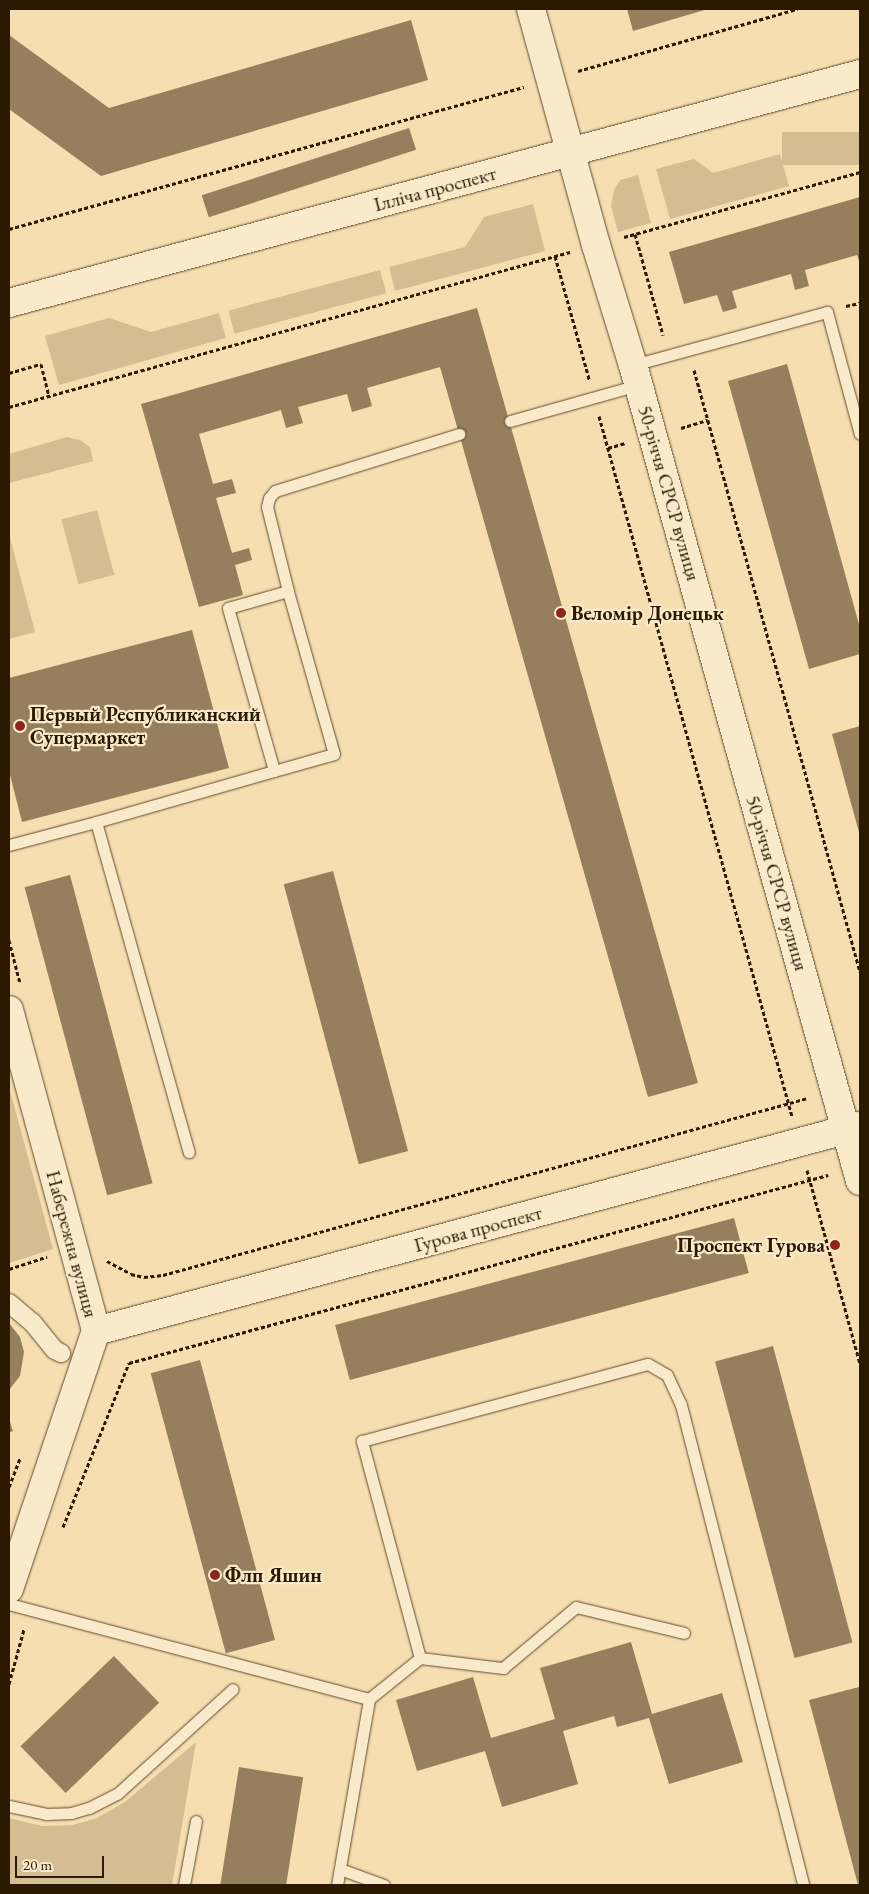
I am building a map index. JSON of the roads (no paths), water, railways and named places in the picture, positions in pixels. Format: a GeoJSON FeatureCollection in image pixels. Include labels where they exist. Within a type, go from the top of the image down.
{"type":"FeatureCollection","features":[{"type":"Feature","properties":{"kind":"main road","name":"50-річчя СРСР вулиця"},"geometry":{"type":"LineString","coordinates":[[531,9],[596,245],[636,375],[853,1128],[858,1174]]}},
{"type":"Feature","properties":{"kind":"main road","name":"Ілліча проспект"},"geometry":{"type":"LineString","coordinates":[[9,303],[860,74]]}},
{"type":"Feature","properties":{"kind":"main road","name":"Набережна вулиця"},"geometry":{"type":"LineString","coordinates":[[9,1589],[96,1332],[15,999]]}},
{"type":"Feature","properties":{"kind":"main road","name":"Гурова проспект"},"geometry":{"type":"LineString","coordinates":[[96,1332],[853,1128]]}},
{"type":"Feature","properties":{"kind":"street"},"geometry":{"type":"LineString","coordinates":[[9,1303],[32,1322],[54,1350],[61,1353]]}},
{"type":"Feature","properties":{"kind":"lane"},"geometry":{"type":"LineString","coordinates":[[510,421],[594,398],[669,355],[827,312],[860,434]]}},
{"type":"Feature","properties":{"kind":"lane"},"geometry":{"type":"LineString","coordinates":[[9,845],[334,754],[288,591],[267,507],[269,498],[276,491],[459,434]]}},
{"type":"Feature","properties":{"kind":"lane"},"geometry":{"type":"LineString","coordinates":[[274,771],[228,608],[288,591]]}},
{"type":"Feature","properties":{"kind":"lane"},"geometry":{"type":"LineString","coordinates":[[96,822],[188,1152]]}},
{"type":"Feature","properties":{"kind":"lane"},"geometry":{"type":"LineString","coordinates":[[420,1658],[362,1441],[648,1364],[667,1374],[682,1405],[803,1885]]}},
{"type":"Feature","properties":{"kind":"lane"},"geometry":{"type":"LineString","coordinates":[[9,1604],[369,1699]]}},
{"type":"Feature","properties":{"kind":"lane"},"geometry":{"type":"LineString","coordinates":[[337,1885],[369,1699],[420,1658],[503,1668],[576,1608],[684,1633]]}},
{"type":"Feature","properties":{"kind":"lane"},"geometry":{"type":"LineString","coordinates":[[9,1806],[46,1814],[71,1813],[89,1808],[116,1794],[233,1689]]}},
{"type":"Feature","properties":{"kind":"lane"},"geometry":{"type":"LineString","coordinates":[[184,1885],[196,1820]]}},
{"type":"Feature","properties":{"kind":"lane"},"geometry":{"type":"LineString","coordinates":[[340,1869],[384,1885]]}},
{"type":"Feature","properties":{"kind":"place","name":"Веломір Донецьк"},"geometry":{"type":"Point","coordinates":[561,613]}},
{"type":"Feature","properties":{"kind":"place","name":"Первый Республиканский Супермаркет"},"geometry":{"type":"Point","coordinates":[20,726]}},
{"type":"Feature","properties":{"kind":"place","name":"Проспект Гурова"},"geometry":{"type":"Point","coordinates":[835,1245]}},
{"type":"Feature","properties":{"kind":"place","name":"Флп Яшин"},"geometry":{"type":"Point","coordinates":[215,1575]}}]}
